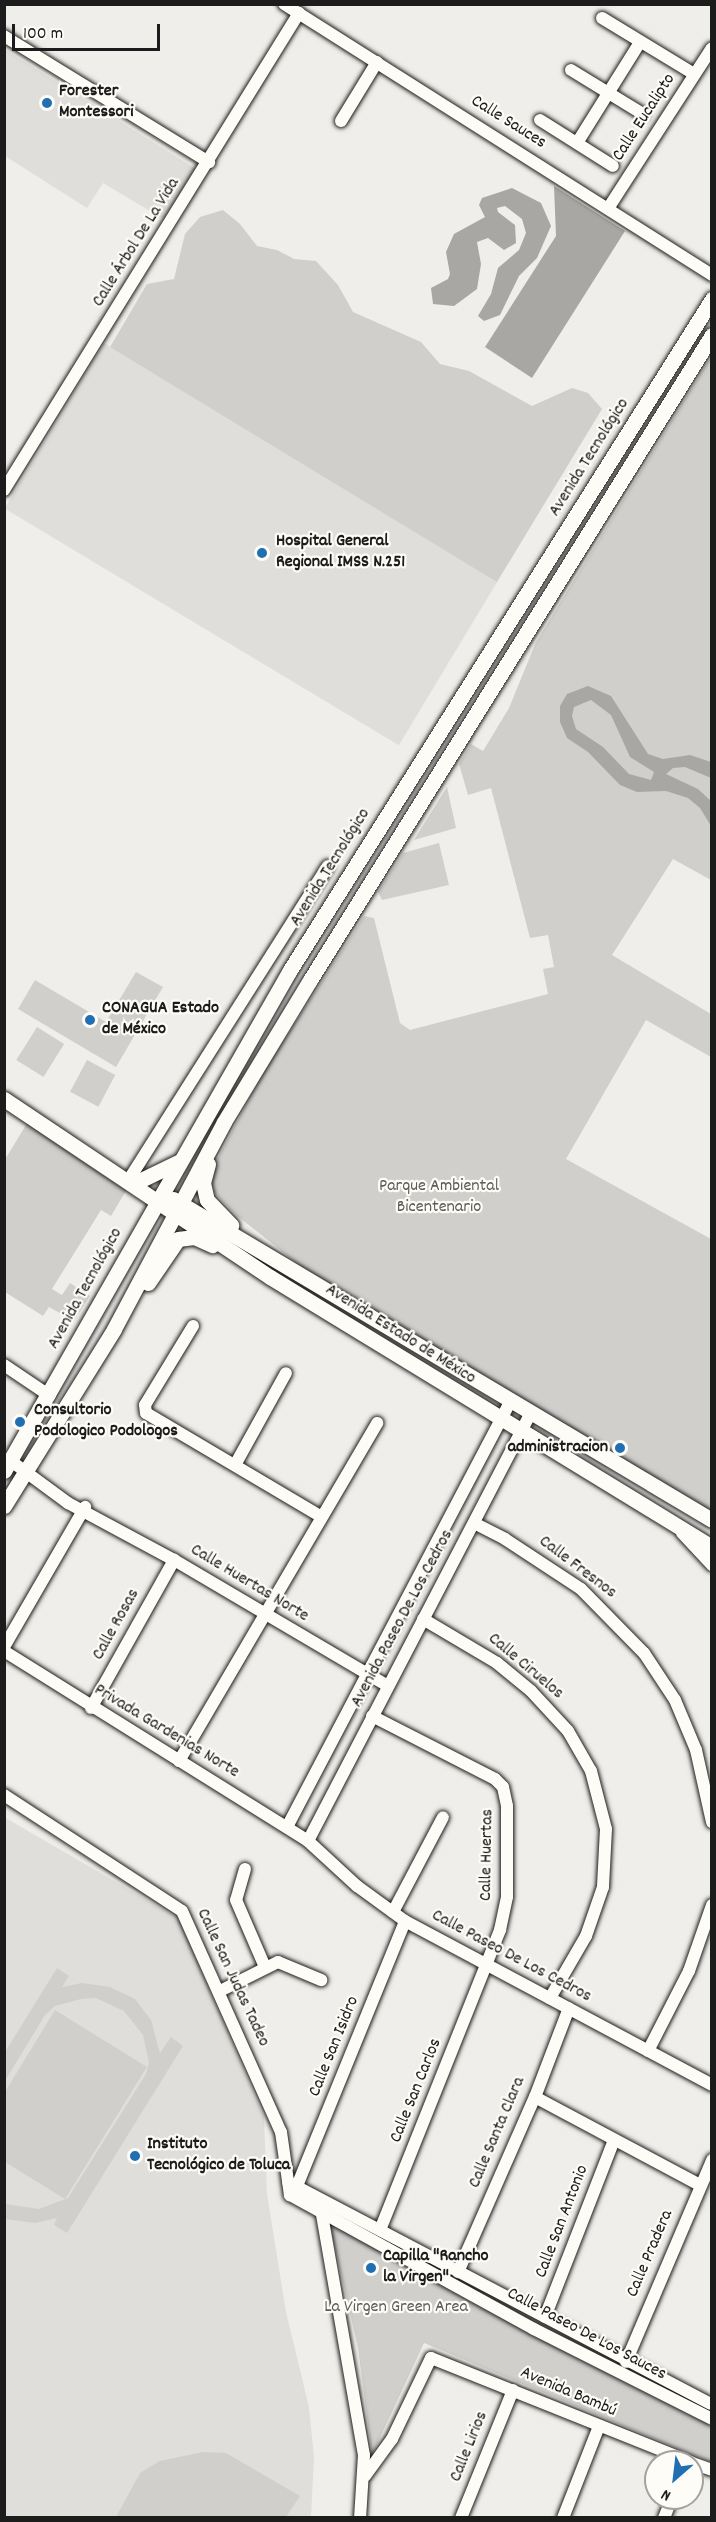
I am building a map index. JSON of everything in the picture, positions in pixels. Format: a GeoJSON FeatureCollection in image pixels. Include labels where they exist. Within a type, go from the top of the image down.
{"type":"FeatureCollection","features":[{"type":"Feature","properties":{"kind":"main road","name":"Avenida Tecnológico"},"geometry":{"type":"LineString","coordinates":[[8,1466],[50,1396],[180,1161],[335,898],[711,298]]}},
{"type":"Feature","properties":{"kind":"main road"},"geometry":{"type":"LineString","coordinates":[[4,1506],[114,1329],[224,1122],[447,757],[711,335]]}},
{"type":"Feature","properties":{"kind":"main road"},"geometry":{"type":"LineString","coordinates":[[636,421],[653,430]]}},
{"type":"Feature","properties":{"kind":"main road","name":"Avenida Estado de México"},"geometry":{"type":"LineString","coordinates":[[4,1099],[160,1197],[273,1258],[510,1403],[711,1520]]}},
{"type":"Feature","properties":{"kind":"main road"},"geometry":{"type":"LineString","coordinates":[[224,1122],[203,1183],[207,1200],[221,1218],[273,1258]]}},
{"type":"Feature","properties":{"kind":"main road"},"geometry":{"type":"LineString","coordinates":[[134,1179],[180,1161]]}},
{"type":"Feature","properties":{"kind":"main road","name":"Avenida Estado de México"},"geometry":{"type":"LineString","coordinates":[[178,1207],[270,1277],[500,1420],[711,1547]]}},
{"type":"Feature","properties":{"kind":"main road"},"geometry":{"type":"LineString","coordinates":[[114,1329],[183,1237],[203,1239],[270,1277]]}},
{"type":"Feature","properties":{"kind":"main road"},"geometry":{"type":"LineString","coordinates":[[578,1467],[593,1451]]}},
{"type":"Feature","properties":{"kind":"main road"},"geometry":{"type":"LineString","coordinates":[[599,1479],[606,1467],[613,1463]]}},
{"type":"Feature","properties":{"kind":"street","name":"Calle Sauces"},"geometry":{"type":"LineString","coordinates":[[284,4],[609,207],[711,275]]}},
{"type":"Feature","properties":{"kind":"street","name":"Calle Árbol De La Vida"},"geometry":{"type":"LineString","coordinates":[[4,490],[209,162],[298,13]]}},
{"type":"Feature","properties":{"kind":"street"},"geometry":{"type":"LineString","coordinates":[[602,18],[694,74]]}},
{"type":"Feature","properties":{"kind":"street"},"geometry":{"type":"LineString","coordinates":[[4,36],[209,162]]}},
{"type":"Feature","properties":{"kind":"street"},"geometry":{"type":"LineString","coordinates":[[577,143],[640,42]]}},
{"type":"Feature","properties":{"kind":"street","name":"Calle Eucalipto"},"geometry":{"type":"LineString","coordinates":[[609,207],[711,48]]}},
{"type":"Feature","properties":{"kind":"street"},"geometry":{"type":"LineString","coordinates":[[341,121],[377,62]]}},
{"type":"Feature","properties":{"kind":"street"},"geometry":{"type":"LineString","coordinates":[[572,70],[643,114]]}},
{"type":"Feature","properties":{"kind":"street"},"geometry":{"type":"LineString","coordinates":[[540,120],[613,166]]}},
{"type":"Feature","properties":{"kind":"street"},"geometry":{"type":"LineString","coordinates":[[134,1179],[328,866]]}},
{"type":"Feature","properties":{"kind":"street"},"geometry":{"type":"LineString","coordinates":[[193,1326],[145,1412],[322,1517]]}},
{"type":"Feature","properties":{"kind":"street"},"geometry":{"type":"LineString","coordinates":[[4,1365],[50,1396]]}},
{"type":"Feature","properties":{"kind":"street"},"geometry":{"type":"LineString","coordinates":[[235,1465],[286,1373]]}},
{"type":"Feature","properties":{"kind":"street","name":"Avenida Paseo De Los Cedros"},"geometry":{"type":"LineString","coordinates":[[287,1827],[510,1403]]}},
{"type":"Feature","properties":{"kind":"street","name":"Avenida Paseo De Los Cedros"},"geometry":{"type":"LineString","coordinates":[[308,1841],[386,1685],[530,1414]]}},
{"type":"Feature","properties":{"kind":"street"},"geometry":{"type":"LineString","coordinates":[[179,1761],[377,1424]]}},
{"type":"Feature","properties":{"kind":"street","name":"Calle Huertas Norte"},"geometry":{"type":"LineString","coordinates":[[8,1466],[26,1470],[88,1511],[386,1685]]}},
{"type":"Feature","properties":{"kind":"street"},"geometry":{"type":"LineString","coordinates":[[5,1651],[88,1511]]}},
{"type":"Feature","properties":{"kind":"street","name":"Calle Fresnos"},"geometry":{"type":"LineString","coordinates":[[474,1523],[581,1589],[644,1653],[675,1700],[696,1750],[711,1822]]}},
{"type":"Feature","properties":{"kind":"street"},"geometry":{"type":"LineString","coordinates":[[671,1523],[711,1565]]}},
{"type":"Feature","properties":{"kind":"street","name":"Calle Rosas"},"geometry":{"type":"LineString","coordinates":[[91,1708],[174,1560]]}},
{"type":"Feature","properties":{"kind":"street","name":"Calle Ciruelos"},"geometry":{"type":"LineString","coordinates":[[423,1619],[497,1662],[531,1691],[568,1731],[591,1771],[606,1829],[603,1887],[586,1936],[550,1998]]}},
{"type":"Feature","properties":{"kind":"street","name":"Privada Gardenias Norte"},"geometry":{"type":"LineString","coordinates":[[5,1651],[91,1708],[308,1841]]}},
{"type":"Feature","properties":{"kind":"street","name":"Calle Huertas"},"geometry":{"type":"LineString","coordinates":[[372,1716],[484,1772],[503,1787],[507,1897],[486,1964]]}},
{"type":"Feature","properties":{"kind":"street","name":"Calle San Judas Tadeo"},"geometry":{"type":"LineString","coordinates":[[4,1795],[179,1908],[220,1991],[281,2132],[291,2186]]}},
{"type":"Feature","properties":{"kind":"street"},"geometry":{"type":"LineString","coordinates":[[393,1912],[443,1817]]}},
{"type":"Feature","properties":{"kind":"street","name":"Calle Paseo De Los Cedros"},"geometry":{"type":"LineString","coordinates":[[308,1841],[405,1921],[711,2085]]}},
{"type":"Feature","properties":{"kind":"street"},"geometry":{"type":"LineString","coordinates":[[245,1869],[236,1900],[265,1967]]}},
{"type":"Feature","properties":{"kind":"street"},"geometry":{"type":"LineString","coordinates":[[648,2051],[689,1971],[711,1905]]}},
{"type":"Feature","properties":{"kind":"street","name":"Calle San Isidro"},"geometry":{"type":"LineString","coordinates":[[291,2186],[405,1921]]}},
{"type":"Feature","properties":{"kind":"street"},"geometry":{"type":"LineString","coordinates":[[220,1991],[265,1967],[283,1962],[321,1980]]}},
{"type":"Feature","properties":{"kind":"street","name":"Calle San Carlos"},"geometry":{"type":"LineString","coordinates":[[380,2230],[486,1964]]}},
{"type":"Feature","properties":{"kind":"street","name":"Calle Santa Clara"},"geometry":{"type":"LineString","coordinates":[[458,2272],[535,2097],[569,2008]]}},
{"type":"Feature","properties":{"kind":"street"},"geometry":{"type":"LineString","coordinates":[[535,2097],[700,2185]]}},
{"type":"Feature","properties":{"kind":"street","name":"Calle San Antonio"},"geometry":{"type":"LineString","coordinates":[[545,2317],[614,2140]]}},
{"type":"Feature","properties":{"kind":"street","name":"Calle Pradera"},"geometry":{"type":"LineString","coordinates":[[626,2362],[711,2160]]}},
{"type":"Feature","properties":{"kind":"street","name":"Calle Paseo De Los Sauces"},"geometry":{"type":"LineString","coordinates":[[291,2186],[320,2196],[626,2362],[710,2402]]}},
{"type":"Feature","properties":{"kind":"street","name":"Calle Paseo De Los Sauces"},"geometry":{"type":"LineString","coordinates":[[291,2186],[321,2214],[708,2418]]}},
{"type":"Feature","properties":{"kind":"street"},"geometry":{"type":"LineString","coordinates":[[320,2196],[321,2214],[365,2476],[360,2517]]}},
{"type":"Feature","properties":{"kind":"street","name":"Avenida Bambú"},"geometry":{"type":"LineString","coordinates":[[365,2476],[392,2439],[431,2358],[659,2450]]}},
{"type":"Feature","properties":{"kind":"street","name":"Calle Lirios"},"geometry":{"type":"LineString","coordinates":[[461,2517],[513,2390]]}},
{"type":"Feature","properties":{"kind":"street"},"geometry":{"type":"LineString","coordinates":[[708,2418],[710,2402]]}},
{"type":"Feature","properties":{"kind":"street"},"geometry":{"type":"LineString","coordinates":[[563,2517],[599,2426]]}},
{"type":"Feature","properties":{"kind":"shaded area","name":"Forester Montessori"},"geometry":{"type":"Polygon","coordinates":[[[4,49],[196,169],[165,220],[103,183],[87,208],[5,156],[4,49]]]}},
{"type":"Feature","properties":{"kind":"shaded area"},"geometry":{"type":"Polygon","coordinates":[[[554,186],[625,231],[532,378],[485,347],[556,236],[554,186]]]}},
{"type":"Feature","properties":{"kind":"shaded area"},"geometry":{"type":"Polygon","coordinates":[[[512,188],[541,203],[551,226],[537,258],[519,276],[500,315],[484,321],[478,316],[491,294],[498,268],[519,250],[526,233],[522,219],[505,206],[497,208],[498,212],[515,225],[516,243],[504,250],[488,238],[477,242],[481,264],[477,289],[454,306],[433,304],[431,288],[448,279],[450,274],[446,252],[454,234],[485,217],[479,205],[482,198],[512,188]]]}},
{"type":"Feature","properties":{"kind":"shaded area","name":"Hospital General Regional IMSS N.251"},"geometry":{"type":"Polygon","coordinates":[[[104,343],[498,580],[399,745],[5,508],[104,343]]]}},
{"type":"Feature","properties":{"kind":"shaded area"},"geometry":{"type":"Polygon","coordinates":[[[588,686],[611,696],[648,754],[663,759],[690,755],[711,762],[711,778],[685,767],[673,768],[666,774],[698,789],[711,801],[711,826],[700,808],[688,798],[666,791],[637,792],[620,785],[588,752],[567,738],[560,722],[560,706],[567,694],[588,686]],[[591,700],[574,707],[572,716],[576,729],[603,747],[629,774],[651,780],[654,772],[630,757],[611,715],[591,700]]]}},
{"type":"Feature","properties":{"kind":"shaded area","name":"Instituto Tecnológico de Toluca"},"geometry":{"type":"Polygon","coordinates":[[[4,1817],[178,1918],[264,2117],[267,2194],[286,2312],[309,2407],[314,2457],[311,2517],[5,2517],[4,1817]]]}},
{"type":"Feature","properties":{"kind":"green space"},"geometry":{"type":"Polygon","coordinates":[[[223,210],[240,224],[257,246],[277,250],[294,259],[316,261],[338,285],[353,312],[421,342],[440,364],[469,371],[532,406],[572,388],[588,393],[602,409],[497,582],[110,347],[147,284],[174,279],[185,234],[200,217],[223,210]]]}},
{"type":"Feature","properties":{"kind":"green space","name":"Parque Ambiental Bicentenario"},"geometry":{"type":"Polygon","coordinates":[[[711,357],[711,880],[673,859],[612,955],[711,1014],[711,1057],[646,1020],[566,1159],[711,1239],[711,1512],[308,1272],[235,1214],[214,1192],[211,1171],[262,1075],[364,916],[374,918],[400,1023],[410,1030],[548,994],[543,969],[554,967],[548,935],[530,938],[491,788],[468,795],[459,764],[471,744],[483,751],[509,708],[536,642],[711,357]]]}},
{"type":"Feature","properties":{"kind":"green space"},"geometry":{"type":"Polygon","coordinates":[[[447,787],[456,828],[414,840],[447,787]]]}},
{"type":"Feature","properties":{"kind":"green space"},"geometry":{"type":"Polygon","coordinates":[[[439,843],[449,885],[382,900],[378,892],[403,853],[439,843]]]}},
{"type":"Feature","properties":{"kind":"green space"},"geometry":{"type":"Polygon","coordinates":[[[136,972],[163,987],[116,1067],[18,1009],[35,980],[106,1022],[136,972]]]}},
{"type":"Feature","properties":{"kind":"green space"},"geometry":{"type":"Polygon","coordinates":[[[37,1027],[64,1044],[43,1077],[16,1060],[37,1027]]]}},
{"type":"Feature","properties":{"kind":"green space"},"geometry":{"type":"Polygon","coordinates":[[[87,1060],[115,1075],[98,1107],[70,1092],[87,1060]]]}},
{"type":"Feature","properties":{"kind":"green space"},"geometry":{"type":"Polygon","coordinates":[[[29,1120],[127,1189],[111,1216],[101,1210],[52,1289],[62,1295],[70,1283],[90,1296],[74,1321],[49,1307],[43,1316],[5,1292],[4,1161],[29,1120]]]}},
{"type":"Feature","properties":{"kind":"green space"},"geometry":{"type":"Polygon","coordinates":[[[57,1968],[69,1976],[62,1987],[82,1983],[110,1987],[135,1999],[151,2020],[160,2053],[171,2037],[183,2046],[67,2233],[54,2225],[57,2218],[35,2223],[5,2219],[5,2204],[39,2209],[68,2198],[146,2074],[149,2063],[143,2035],[124,2011],[96,1998],[81,1999],[55,2006],[45,2015],[5,2081],[5,2052],[57,1968]]]}},
{"type":"Feature","properties":{"kind":"green space"},"geometry":{"type":"Polygon","coordinates":[[[55,2010],[147,2067],[65,2199],[5,2162],[5,2092],[55,2010]]]}},
{"type":"Feature","properties":{"kind":"green space","name":"La Virgen Green Area"},"geometry":{"type":"Polygon","coordinates":[[[329,2221],[711,2422],[711,2462],[704,2459],[704,2450],[682,2450],[424,2343],[372,2455],[358,2348],[329,2221]]]}},
{"type":"Feature","properties":{"kind":"green space"},"geometry":{"type":"Polygon","coordinates":[[[203,2452],[226,2453],[300,2496],[286,2517],[116,2517],[140,2473],[160,2461],[203,2452]]]}},
{"type":"Feature","properties":{"kind":"place","name":"Forester Montessori"},"geometry":{"type":"Point","coordinates":[47,103]}},
{"type":"Feature","properties":{"kind":"place","name":"Hospital General Regional IMSS N.251"},"geometry":{"type":"Point","coordinates":[262,553]}},
{"type":"Feature","properties":{"kind":"place","name":"CONAGUA Estado de México"},"geometry":{"type":"Point","coordinates":[90,1020]}},
{"type":"Feature","properties":{"kind":"place","name":"Consultorio Podologico Podologos"},"geometry":{"type":"Point","coordinates":[20,1422]}},
{"type":"Feature","properties":{"kind":"place","name":"administracion"},"geometry":{"type":"Point","coordinates":[620,1448]}},
{"type":"Feature","properties":{"kind":"place","name":"Instituto Tecnológico de Toluca"},"geometry":{"type":"Point","coordinates":[135,2156]}},
{"type":"Feature","properties":{"kind":"place","name":"Capilla \"Rancho la Virgen\""},"geometry":{"type":"Point","coordinates":[371,2268]}}]}
